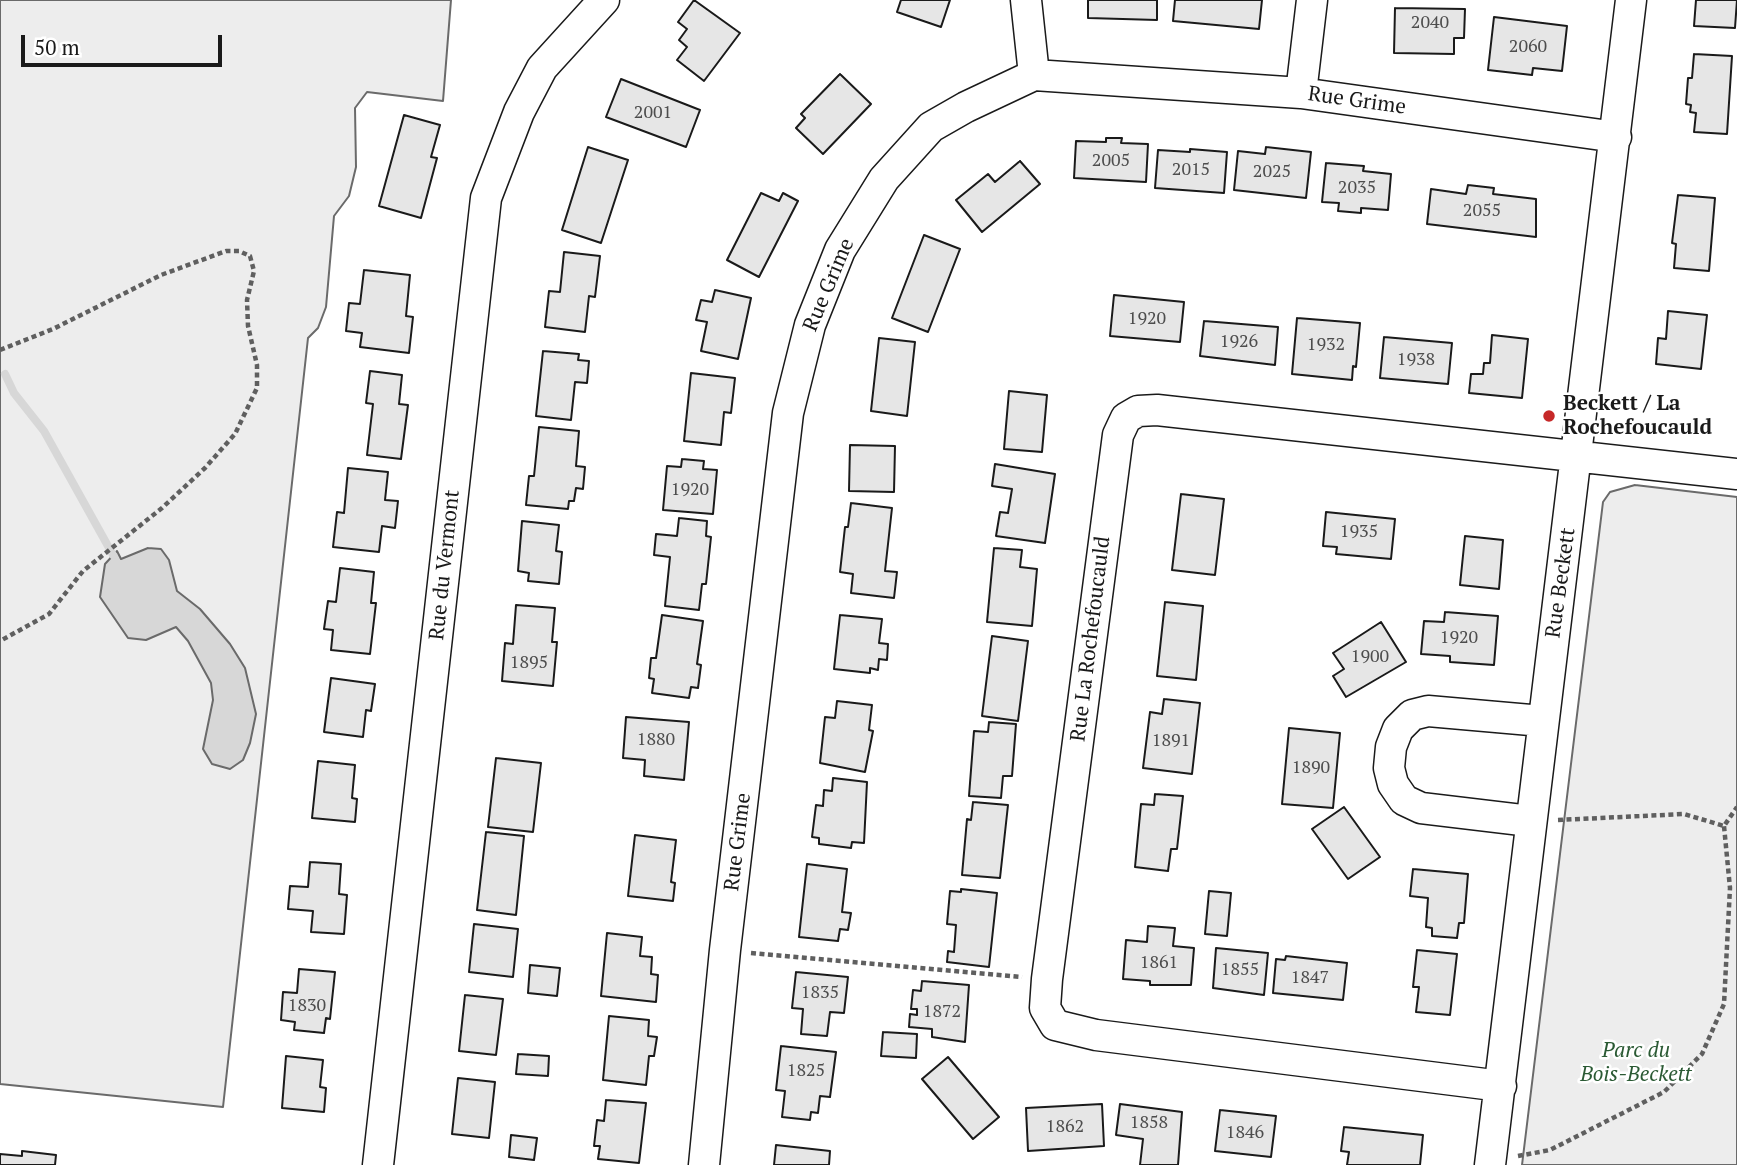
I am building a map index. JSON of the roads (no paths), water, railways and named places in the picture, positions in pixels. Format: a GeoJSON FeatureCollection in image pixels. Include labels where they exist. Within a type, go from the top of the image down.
{"type":"FeatureCollection","features":[{"type":"Feature","properties":{"kind":"street","name":"Rue du Vermont"},"geometry":{"type":"LineString","coordinates":[[378,1165],[486,198],[519,112],[542,68],[604,0]]}},
{"type":"Feature","properties":{"kind":"street"},"geometry":{"type":"LineString","coordinates":[[1026,0],[1034,75]]}},
{"type":"Feature","properties":{"kind":"street"},"geometry":{"type":"LineString","coordinates":[[1301,93],[1312,0]]}},
{"type":"Feature","properties":{"kind":"street","name":"Rue Beckett"},"geometry":{"type":"LineString","coordinates":[[1490,1165],[1631,0]]}},
{"type":"Feature","properties":{"kind":"street","name":"Rue Grime"},"geometry":{"type":"LineString","coordinates":[[704,1165],[725,950],[788,413],[810,325],[840,250],[884,179],[932,127],[965,107],[1034,75],[1301,93],[1616,138]]}},
{"type":"Feature","properties":{"kind":"street","name":"Rue La Rochefoucauld"},"geometry":{"type":"LineString","coordinates":[[1501,1086],[1096,1035],[1055,1025],[1045,1008],[1047,979],[1118,435],[1126,418],[1138,411],[1157,410],[1737,474]]}},
{"type":"Feature","properties":{"kind":"street"},"geometry":{"type":"LineString","coordinates":[[1530,821],[1421,808],[1404,800],[1393,784],[1389,768],[1391,747],[1398,729],[1412,715],[1428,710],[1542,721]]}},
{"type":"Feature","properties":{"kind":"waterway"},"geometry":{"type":"LineString","coordinates":[[5,374],[14,393],[44,431],[113,555]]}},
{"type":"Feature","properties":{"kind":"place","name":"Beckett / La Rochefoucauld"},"geometry":{"type":"Point","coordinates":[1549,416]}},
{"type":"Feature","properties":{"kind":"park label","name":"Parc du Bois-Beckett"},"geometry":{"type":"Point","coordinates":[1636,1063]}}]}
